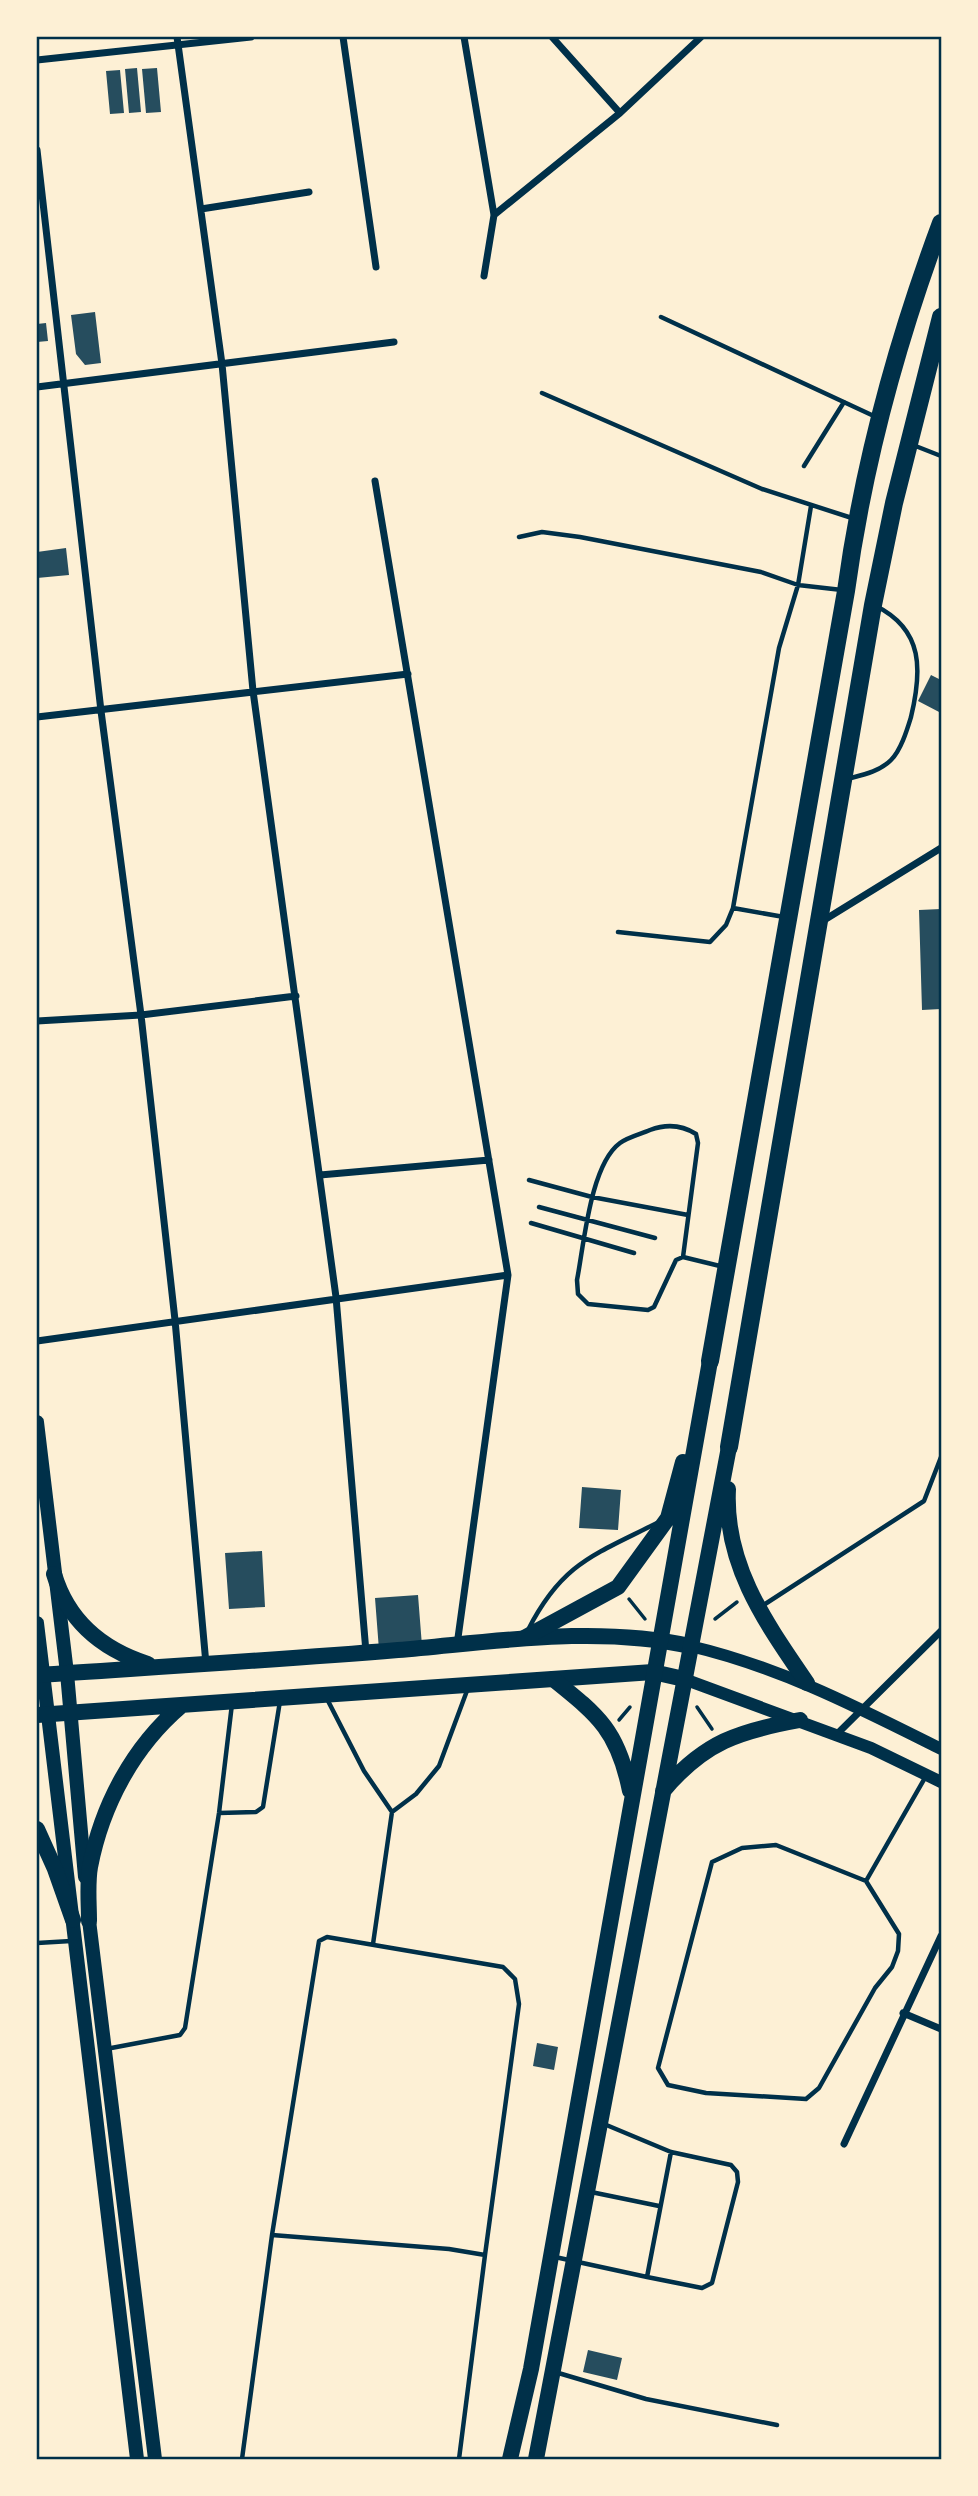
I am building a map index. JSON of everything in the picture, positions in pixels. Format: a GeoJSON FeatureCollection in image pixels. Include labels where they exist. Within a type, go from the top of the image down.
{"type":"FeatureCollection","features":[{"type":"Feature","properties":{"kind":"highway"},"geometry":{"type":"LineString","coordinates":[[710,1361],[846,591],[856,519],[902,335],[941,223]]}},
{"type":"Feature","properties":{"kind":"highway"},"geometry":{"type":"LineString","coordinates":[[729,1447],[873,605],[909,443],[941,317]]}},
{"type":"Feature","properties":{"kind":"main road"},"geometry":{"type":"LineString","coordinates":[[524,1638],[618,1587],[668,1518],[710,1361]]}},
{"type":"Feature","properties":{"kind":"main road"},"geometry":{"type":"LineString","coordinates":[[510,2459],[531,2369],[710,1361]]}},
{"type":"Feature","properties":{"kind":"main road"},"geometry":{"type":"LineString","coordinates":[[37,1422],[71,1714],[81,1920]]}},
{"type":"Feature","properties":{"kind":"main road"},"geometry":{"type":"LineString","coordinates":[[729,1447],[727,1494],[736,1559],[758,1609],[807,1683]]}},
{"type":"Feature","properties":{"kind":"main road"},"geometry":{"type":"LineString","coordinates":[[536,2459],[729,1447]]}},
{"type":"Feature","properties":{"kind":"main road"},"geometry":{"type":"LineString","coordinates":[[54,1574],[72,1616],[89,1633],[120,1653],[153,1666]]}},
{"type":"Feature","properties":{"kind":"main road"},"geometry":{"type":"LineString","coordinates":[[37,1623],[42,1715],[106,2049],[155,2459]]}},
{"type":"Feature","properties":{"kind":"main road"},"geometry":{"type":"LineString","coordinates":[[39,1675],[366,1653],[524,1638],[660,1639],[690,1646]]}},
{"type":"Feature","properties":{"kind":"main road"},"geometry":{"type":"LineString","coordinates":[[42,1715],[233,1704],[653,1672],[684,1679]]}},
{"type":"Feature","properties":{"kind":"main road"},"geometry":{"type":"LineString","coordinates":[[553,1679],[592,1710],[615,1743],[622,1754],[632,1801]]}},
{"type":"Feature","properties":{"kind":"main road"},"geometry":{"type":"LineString","coordinates":[[137,2459],[75,1941],[90,1869],[114,1788],[164,1721],[181,1706]]}},
{"type":"Feature","properties":{"kind":"main road"},"geometry":{"type":"LineString","coordinates":[[661,1793],[681,1769],[747,1729],[800,1720]]}},
{"type":"Feature","properties":{"kind":"main road"},"geometry":{"type":"LineString","coordinates":[[37,1829],[81,1920]]}},
{"type":"Feature","properties":{"kind":"street"},"geometry":{"type":"LineString","coordinates":[[37,60],[178,41],[251,37]]}},
{"type":"Feature","properties":{"kind":"street"},"geometry":{"type":"LineString","coordinates":[[343,37],[376,267]]}},
{"type":"Feature","properties":{"kind":"street"},"geometry":{"type":"LineString","coordinates":[[464,37],[494,215],[484,276]]}},
{"type":"Feature","properties":{"kind":"street"},"geometry":{"type":"LineString","coordinates":[[552,37],[620,113]]}},
{"type":"Feature","properties":{"kind":"street"},"geometry":{"type":"LineString","coordinates":[[494,215],[620,113],[701,37]]}},
{"type":"Feature","properties":{"kind":"street"},"geometry":{"type":"LineString","coordinates":[[178,41],[222,364],[253,691],[336,1297],[366,1653]]}},
{"type":"Feature","properties":{"kind":"street"},"geometry":{"type":"LineString","coordinates":[[37,150],[101,711],[141,1015],[174,1321],[206,1664]]}},
{"type":"Feature","properties":{"kind":"street"},"geometry":{"type":"LineString","coordinates":[[201,209],[309,192]]}},
{"type":"Feature","properties":{"kind":"street"},"geometry":{"type":"LineString","coordinates":[[37,387],[394,342]]}},
{"type":"Feature","properties":{"kind":"street"},"geometry":{"type":"LineString","coordinates":[[375,481],[508,1275],[457,1645]]}},
{"type":"Feature","properties":{"kind":"street"},"geometry":{"type":"LineString","coordinates":[[37,717],[408,674]]}},
{"type":"Feature","properties":{"kind":"street"},"geometry":{"type":"LineString","coordinates":[[818,924],[941,848]]}},
{"type":"Feature","properties":{"kind":"street"},"geometry":{"type":"LineString","coordinates":[[37,1021],[141,1015],[296,996]]}},
{"type":"Feature","properties":{"kind":"street"},"geometry":{"type":"LineString","coordinates":[[320,1175],[489,1160]]}},
{"type":"Feature","properties":{"kind":"street"},"geometry":{"type":"LineString","coordinates":[[37,1341],[508,1275]]}},
{"type":"Feature","properties":{"kind":"street"},"geometry":{"type":"LineString","coordinates":[[836,1735],[860,1708],[941,1631]]}},
{"type":"Feature","properties":{"kind":"street"},"geometry":{"type":"LineString","coordinates":[[690,1646],[807,1683],[941,1749]]}},
{"type":"Feature","properties":{"kind":"street"},"geometry":{"type":"LineString","coordinates":[[684,1679],[800,1720],[941,1782]]}},
{"type":"Feature","properties":{"kind":"street"},"geometry":{"type":"LineString","coordinates":[[844,2144],[941,1936]]}},
{"type":"Feature","properties":{"kind":"street"},"geometry":{"type":"LineString","coordinates":[[903,2013],[941,2029]]}},
{"type":"Feature","properties":{"kind":"lane"},"geometry":{"type":"LineString","coordinates":[[661,317],[881,419]]}},
{"type":"Feature","properties":{"kind":"lane"},"geometry":{"type":"LineString","coordinates":[[542,393],[762,489],[856,519]]}},
{"type":"Feature","properties":{"kind":"lane"},"geometry":{"type":"LineString","coordinates":[[804,466],[844,401]]}},
{"type":"Feature","properties":{"kind":"lane"},"geometry":{"type":"LineString","coordinates":[[909,443],[941,456]]}},
{"type":"Feature","properties":{"kind":"lane"},"geometry":{"type":"LineString","coordinates":[[618,932],[710,942],[726,925],[733,908],[779,648],[798,585],[811,506]]}},
{"type":"Feature","properties":{"kind":"lane"},"geometry":{"type":"LineString","coordinates":[[519,537],[542,533],[580,537],[761,572],[798,585],[846,591]]}},
{"type":"Feature","properties":{"kind":"lane"},"geometry":{"type":"LineString","coordinates":[[843,780],[869,774],[891,760],[907,731],[916,694],[919,662],[908,632],[895,616],[873,605]]}},
{"type":"Feature","properties":{"kind":"lane"},"geometry":{"type":"LineString","coordinates":[[733,908],[789,917]]}},
{"type":"Feature","properties":{"kind":"lane"},"geometry":{"type":"LineString","coordinates":[[660,1126],[686,1127],[696,1134],[698,1143],[689,1216],[683,1257],[669,1269],[651,1309],[588,1304],[578,1294],[577,1280],[592,1197],[605,1162],[619,1144],[660,1126]]}},
{"type":"Feature","properties":{"kind":"lane"},"geometry":{"type":"LineString","coordinates":[[528,1180],[592,1197],[689,1216]]}},
{"type":"Feature","properties":{"kind":"lane"},"geometry":{"type":"LineString","coordinates":[[539,1207],[656,1238]]}},
{"type":"Feature","properties":{"kind":"lane"},"geometry":{"type":"LineString","coordinates":[[531,1223],[634,1253]]}},
{"type":"Feature","properties":{"kind":"lane"},"geometry":{"type":"LineString","coordinates":[[683,1257],[727,1267]]}},
{"type":"Feature","properties":{"kind":"lane"},"geometry":{"type":"LineString","coordinates":[[758,1609],[925,1501],[941,1457]]}},
{"type":"Feature","properties":{"kind":"lane"},"geometry":{"type":"LineString","coordinates":[[524,1638],[542,1600],[565,1574],[594,1553],[668,1518]]}},
{"type":"Feature","properties":{"kind":"lane"},"geometry":{"type":"LineString","coordinates":[[392,1812],[415,1794],[439,1766],[468,1687]]}},
{"type":"Feature","properties":{"kind":"lane"},"geometry":{"type":"LineString","coordinates":[[326,1697],[364,1771],[392,1812],[373,1944]]}},
{"type":"Feature","properties":{"kind":"lane"},"geometry":{"type":"LineString","coordinates":[[219,1814],[256,1812],[262,1807],[280,1700]]}},
{"type":"Feature","properties":{"kind":"lane"},"geometry":{"type":"LineString","coordinates":[[106,2049],[168,2039],[180,2035],[185,2028],[219,1814],[233,1704]]}},
{"type":"Feature","properties":{"kind":"lane"},"geometry":{"type":"LineString","coordinates":[[866,1881],[926,1776]]}},
{"type":"Feature","properties":{"kind":"lane"},"geometry":{"type":"LineString","coordinates":[[776,1845],[866,1881],[898,1934],[898,1951],[892,1967],[875,1988],[819,2088],[806,2099],[705,2093],[668,2085],[658,2068],[712,1862],[742,1848],[776,1845]]}},
{"type":"Feature","properties":{"kind":"lane"},"geometry":{"type":"LineString","coordinates":[[242,2459],[272,2235],[319,1941],[327,1937],[503,1967],[515,1979],[519,2004],[459,2459]]}},
{"type":"Feature","properties":{"kind":"lane"},"geometry":{"type":"LineString","coordinates":[[37,1943],[75,1941]]}},
{"type":"Feature","properties":{"kind":"lane"},"geometry":{"type":"LineString","coordinates":[[551,2256],[702,2288],[712,2283],[738,2182],[737,2172],[731,2165],[671,2152],[600,2123]]}},
{"type":"Feature","properties":{"kind":"lane"},"geometry":{"type":"LineString","coordinates":[[647,2277],[671,2152]]}},
{"type":"Feature","properties":{"kind":"lane"},"geometry":{"type":"LineString","coordinates":[[563,2187],[659,2206]]}},
{"type":"Feature","properties":{"kind":"lane"},"geometry":{"type":"LineString","coordinates":[[272,2235],[449,2249],[485,2255]]}},
{"type":"Feature","properties":{"kind":"lane"},"geometry":{"type":"LineString","coordinates":[[554,2372],[646,2399],[777,2425]]}},
{"type":"Feature","properties":{"kind":"path"},"geometry":{"type":"LineString","coordinates":[[618,1587],[645,1619]]}},
{"type":"Feature","properties":{"kind":"path"},"geometry":{"type":"LineString","coordinates":[[713,1620],[749,1593]]}},
{"type":"Feature","properties":{"kind":"path"},"geometry":{"type":"LineString","coordinates":[[698,1707],[721,1743]]}},
{"type":"Feature","properties":{"kind":"building"},"geometry":{"type":"Polygon","coordinates":[[[137,68],[141,112],[129,113],[125,69],[137,68]]]}},
{"type":"Feature","properties":{"kind":"building"},"geometry":{"type":"Polygon","coordinates":[[[157,68],[161,112],[146,113],[142,69],[157,68]]]}},
{"type":"Feature","properties":{"kind":"building"},"geometry":{"type":"Polygon","coordinates":[[[120,70],[124,113],[110,114],[106,71],[120,70]]]}},
{"type":"Feature","properties":{"kind":"building"},"geometry":{"type":"Polygon","coordinates":[[[95,312],[101,363],[85,365],[76,354],[71,315],[95,312]]]}},
{"type":"Feature","properties":{"kind":"building"},"geometry":{"type":"Polygon","coordinates":[[[46,323],[48,341],[37,342],[37,324],[46,323]]]}},
{"type":"Feature","properties":{"kind":"building"},"geometry":{"type":"Polygon","coordinates":[[[66,548],[69,575],[37,578],[37,552],[66,548]]]}},
{"type":"Feature","properties":{"kind":"building"},"geometry":{"type":"Polygon","coordinates":[[[931,675],[941,680],[941,713],[918,701],[931,675]]]}},
{"type":"Feature","properties":{"kind":"building"},"geometry":{"type":"Polygon","coordinates":[[[941,909],[941,1009],[922,1010],[919,910],[941,909]]]}},
{"type":"Feature","properties":{"kind":"building"},"geometry":{"type":"Polygon","coordinates":[[[582,1487],[621,1490],[618,1530],[579,1528],[582,1487]]]}},
{"type":"Feature","properties":{"kind":"building"},"geometry":{"type":"Polygon","coordinates":[[[262,1551],[265,1607],[229,1609],[225,1553],[262,1551]]]}},
{"type":"Feature","properties":{"kind":"building"},"geometry":{"type":"Polygon","coordinates":[[[418,1595],[422,1646],[379,1650],[375,1598],[418,1595]]]}},
{"type":"Feature","properties":{"kind":"building"},"geometry":{"type":"Polygon","coordinates":[[[537,2043],[558,2047],[554,2070],[533,2066],[537,2043]]]}},
{"type":"Feature","properties":{"kind":"building"},"geometry":{"type":"Polygon","coordinates":[[[588,2350],[622,2358],[617,2380],[583,2372],[588,2350]]]}}]}
